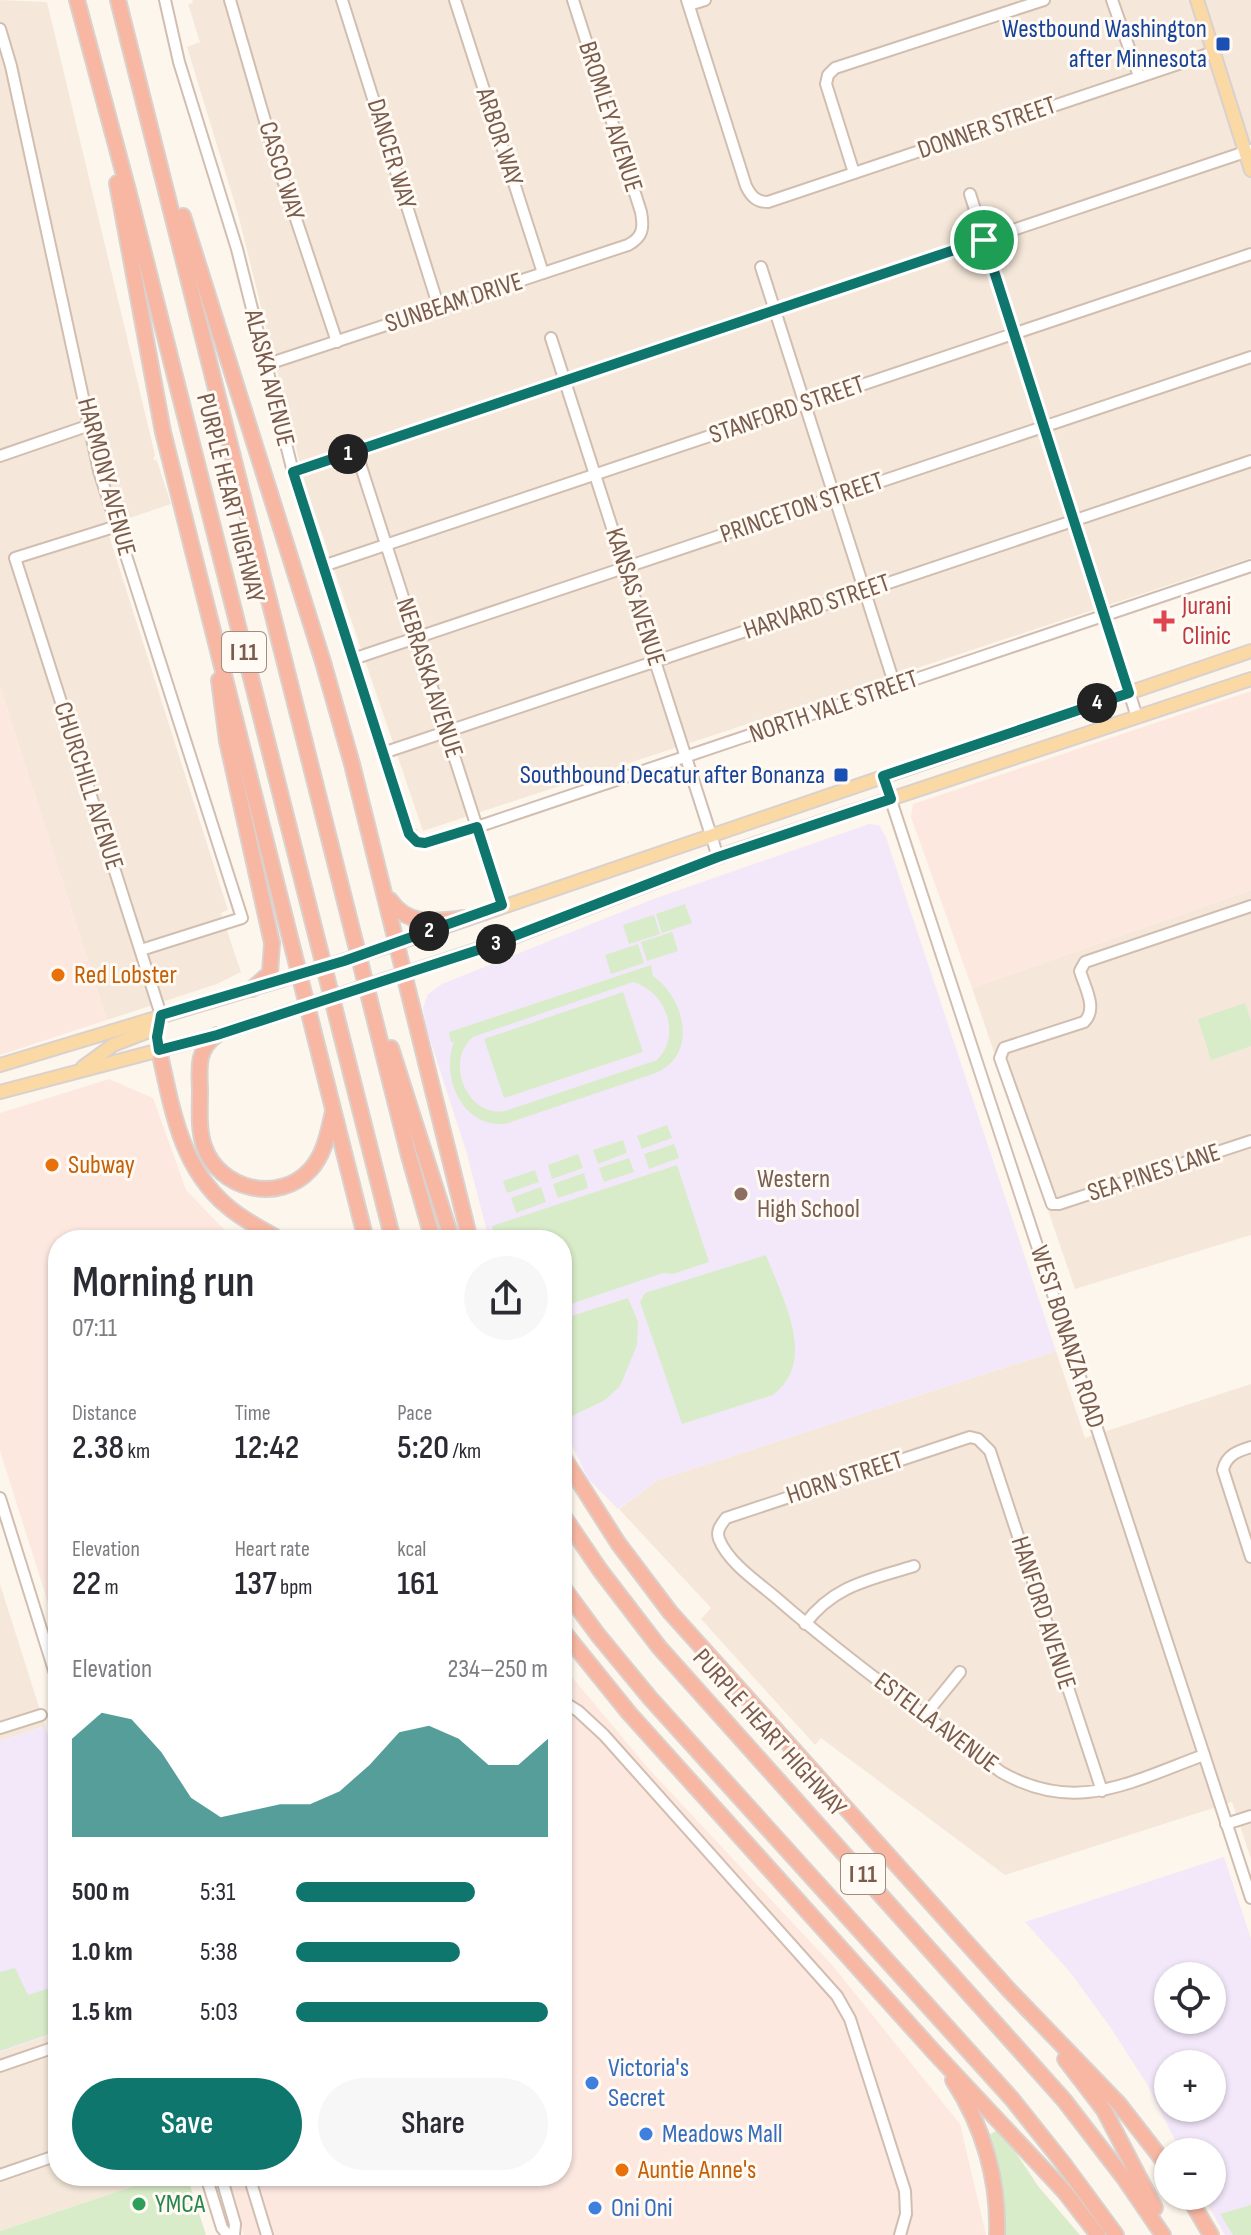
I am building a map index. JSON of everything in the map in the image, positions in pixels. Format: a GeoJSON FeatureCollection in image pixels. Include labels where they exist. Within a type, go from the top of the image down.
{"type":"FeatureCollection","features":[{"type":"Feature","properties":{"kind":"highway","name":"PURPLE HEART HIGHWAY"},"geometry":{"type":"LineString","coordinates":[[77,0],[390,1230]]}},
{"type":"Feature","properties":{"kind":"highway","name":"PURPLE HEART HIGHWAY"},"geometry":{"type":"LineString","coordinates":[[118,0],[415,1181],[430,1230]]}},
{"type":"Feature","properties":{"kind":"highway"},"geometry":{"type":"LineString","coordinates":[[134,59],[323,662],[385,891],[400,975],[467,1230]]}},
{"type":"Feature","properties":{"kind":"highway"},"geometry":{"type":"LineString","coordinates":[[95,64],[163,432],[364,1230]]}},
{"type":"Feature","properties":{"kind":"highway"},"geometry":{"type":"LineString","coordinates":[[212,625],[227,741],[272,943],[272,970],[252,989]]}},
{"type":"Feature","properties":{"kind":"highway"},"geometry":{"type":"LineString","coordinates":[[385,891],[395,907],[413,919],[465,918]]}},
{"type":"Feature","properties":{"kind":"highway"},"geometry":{"type":"LineString","coordinates":[[346,903],[449,1230]]}},
{"type":"Feature","properties":{"kind":"highway"},"geometry":{"type":"LineString","coordinates":[[217,1035],[204,1047],[200,1059],[201,1132],[210,1159],[230,1179],[247,1187],[267,1190],[286,1186],[303,1177],[322,1151],[334,1111]]}},
{"type":"Feature","properties":{"kind":"highway"},"geometry":{"type":"LineString","coordinates":[[159,1050],[177,1130],[195,1169],[227,1206],[264,1230]]}},
{"type":"Feature","properties":{"kind":"highway"},"geometry":{"type":"LineString","coordinates":[[572,1470],[618,1543],[670,1612],[1009,1990],[1119,2104],[1154,2149]]}},
{"type":"Feature","properties":{"kind":"highway","name":"PURPLE HEART HIGHWAY"},"geometry":{"type":"LineString","coordinates":[[572,1529],[604,1577],[659,1647],[1043,2074],[1166,2235]]}},
{"type":"Feature","properties":{"kind":"highway","name":"I 11"},"geometry":{"type":"LineString","coordinates":[[572,1599],[639,1686],[1012,2099],[1116,2235]]}},
{"type":"Feature","properties":{"kind":"highway"},"geometry":{"type":"LineString","coordinates":[[572,1642],[629,1713],[1046,2172],[1098,2235]]}},
{"type":"Feature","properties":{"kind":"highway"},"geometry":{"type":"LineString","coordinates":[[1009,1990],[1104,2110],[1166,2235]]}},
{"type":"Feature","properties":{"kind":"highway"},"geometry":{"type":"LineString","coordinates":[[934,2052],[959,2090],[982,2137],[995,2191],[997,2235]]}},
{"type":"Feature","properties":{"kind":"highway"},"geometry":{"type":"LineString","coordinates":[[1196,2210],[1211,2235]]}},
{"type":"Feature","properties":{"kind":"main road"},"geometry":{"type":"LineString","coordinates":[[1197,0],[1248,151],[1251,170]]}},
{"type":"Feature","properties":{"kind":"main road"},"geometry":{"type":"LineString","coordinates":[[0,1065],[393,945],[502,905],[1251,651]]}},
{"type":"Feature","properties":{"kind":"main road"},"geometry":{"type":"LineString","coordinates":[[0,1092],[217,1035],[400,975],[517,936],[718,857],[1251,679]]}},
{"type":"Feature","properties":{"kind":"main road"},"geometry":{"type":"LineString","coordinates":[[159,1050],[157,1037],[161,1015]]}},
{"type":"Feature","properties":{"kind":"main road"},"geometry":{"type":"LineString","coordinates":[[78,1070],[113,1045],[149,1031],[161,1015]]}},
{"type":"Feature","properties":{"kind":"street","name":"ALASKA AVENUE"},"geometry":{"type":"LineString","coordinates":[[165,0],[182,71],[237,249],[293,472],[408,830],[417,842]]}},
{"type":"Feature","properties":{"kind":"street","name":"CASCO WAY"},"geometry":{"type":"LineString","coordinates":[[230,0],[276,159],[337,342]]}},
{"type":"Feature","properties":{"kind":"street","name":"DANCER WAY"},"geometry":{"type":"LineString","coordinates":[[342,0],[439,308]]}},
{"type":"Feature","properties":{"kind":"street","name":"ARBOR WAY"},"geometry":{"type":"LineString","coordinates":[[455,0],[543,273]]}},
{"type":"Feature","properties":{"kind":"street","name":"BROMLEY AVENUE"},"geometry":{"type":"LineString","coordinates":[[573,0],[641,212],[641,235]]}},
{"type":"Feature","properties":{"kind":"street"},"geometry":{"type":"LineString","coordinates":[[688,3],[705,0]]}},
{"type":"Feature","properties":{"kind":"street"},"geometry":{"type":"LineString","coordinates":[[854,173],[826,84],[828,75],[835,68],[1044,0]]}},
{"type":"Feature","properties":{"kind":"street"},"geometry":{"type":"LineString","coordinates":[[1112,0],[1139,76]]}},
{"type":"Feature","properties":{"kind":"street","name":"DONNER STREET"},"geometry":{"type":"LineString","coordinates":[[688,3],[746,186],[760,202],[768,202],[1214,52]]}},
{"type":"Feature","properties":{"kind":"street","name":"HARMONY AVENUE"},"geometry":{"type":"LineString","coordinates":[[0,29],[11,66],[99,471],[242,918],[141,950]]}},
{"type":"Feature","properties":{"kind":"street"},"geometry":{"type":"LineString","coordinates":[[293,472],[1248,151]]}},
{"type":"Feature","properties":{"kind":"street"},"geometry":{"type":"LineString","coordinates":[[970,194],[1137,717]]}},
{"type":"Feature","properties":{"kind":"street","name":"SUNBEAM DRIVE"},"geometry":{"type":"LineString","coordinates":[[265,365],[628,245],[641,235]]}},
{"type":"Feature","properties":{"kind":"street","name":"STANFORD STREET"},"geometry":{"type":"LineString","coordinates":[[323,566],[1251,254]]}},
{"type":"Feature","properties":{"kind":"street"},"geometry":{"type":"LineString","coordinates":[[761,267],[895,686]]}},
{"type":"Feature","properties":{"kind":"street","name":"KANSAS AVENUE"},"geometry":{"type":"LineString","coordinates":[[551,338],[718,857]]}},
{"type":"Feature","properties":{"kind":"street","name":"PRINCETON STREET"},"geometry":{"type":"LineString","coordinates":[[353,659],[1251,357]]}},
{"type":"Feature","properties":{"kind":"street"},"geometry":{"type":"LineString","coordinates":[[0,456],[90,425]]}},
{"type":"Feature","properties":{"kind":"street","name":"NEBRASKA AVENUE"},"geometry":{"type":"LineString","coordinates":[[356,451],[502,905]]}},
{"type":"Feature","properties":{"kind":"street","name":"HARVARD STREET"},"geometry":{"type":"LineString","coordinates":[[383,753],[1251,461]]}},
{"type":"Feature","properties":{"kind":"street","name":"CHURCHILL AVENUE"},"geometry":{"type":"LineString","coordinates":[[117,526],[15,558],[161,1015]]}},
{"type":"Feature","properties":{"kind":"street","name":"NORTH YALE STREET"},"geometry":{"type":"LineString","coordinates":[[417,842],[429,842],[477,827],[1251,566]]}},
{"type":"Feature","properties":{"kind":"street","name":"WEST BONANZA ROAD"},"geometry":{"type":"LineString","coordinates":[[883,776],[1251,1898]]}},
{"type":"Feature","properties":{"kind":"street","name":"SEA PINES LANE"},"geometry":{"type":"LineString","coordinates":[[1251,906],[1085,962],[1080,971],[1092,1009],[1090,1017],[1084,1022],[1004,1048],[1000,1058],[1049,1201],[1056,1204],[1251,1141]]}},
{"type":"Feature","properties":{"kind":"street","name":"HORN STREET"},"geometry":{"type":"LineString","coordinates":[[718,1530],[726,1518],[970,1437],[978,1439]]}},
{"type":"Feature","properties":{"kind":"street","name":"HANFORD AVENUE"},"geometry":{"type":"LineString","coordinates":[[978,1439],[990,1451],[1102,1791]]}},
{"type":"Feature","properties":{"kind":"street"},"geometry":{"type":"LineString","coordinates":[[1251,1447],[1236,1451],[1223,1470],[1251,1557]]}},
{"type":"Feature","properties":{"kind":"street"},"geometry":{"type":"LineString","coordinates":[[0,1498],[48,1651]]}},
{"type":"Feature","properties":{"kind":"street","name":"ESTELLA AVENUE"},"geometry":{"type":"LineString","coordinates":[[718,1530],[725,1550],[805,1624],[1001,1772],[1023,1785],[1070,1795],[1102,1791],[1204,1755]]}},
{"type":"Feature","properties":{"kind":"street"},"geometry":{"type":"LineString","coordinates":[[805,1624],[831,1596],[846,1588],[914,1566]]}},
{"type":"Feature","properties":{"kind":"street"},"geometry":{"type":"LineString","coordinates":[[925,1715],[960,1672]]}},
{"type":"Feature","properties":{"kind":"street"},"geometry":{"type":"LineString","coordinates":[[572,1707],[606,1737],[837,1996],[850,2019],[905,2191],[906,2214],[900,2235]]}},
{"type":"Feature","properties":{"kind":"street"},"geometry":{"type":"LineString","coordinates":[[0,1728],[41,1715]]}},
{"type":"Feature","properties":{"kind":"street"},"geometry":{"type":"LineString","coordinates":[[1226,1824],[1251,1816]]}},
{"type":"Feature","properties":{"kind":"street"},"geometry":{"type":"LineString","coordinates":[[0,2066],[48,2049]]}},
{"type":"Feature","properties":{"kind":"street"},"geometry":{"type":"LineString","coordinates":[[0,2175],[48,2158]]}},
{"type":"Feature","properties":{"kind":"street"},"geometry":{"type":"LineString","coordinates":[[209,2186],[222,2228],[228,2235]]}},
{"type":"Feature","properties":{"kind":"street"},"geometry":{"type":"LineString","coordinates":[[224,2186],[235,2224],[234,2235]]}},
{"type":"Feature","properties":{"kind":"street"},"geometry":{"type":"LineString","coordinates":[[252,2186],[267,2235]]}},
{"type":"Feature","properties":{"kind":"shaded area"},"geometry":{"type":"Polygon","coordinates":[[[0,0],[47,2],[155,455],[153,459],[157,461],[171,504],[106,526],[228,910],[221,913],[241,972],[217,984],[107,1020],[0,687],[0,0]]]}},
{"type":"Feature","properties":{"kind":"shaded area"},"geometry":{"type":"Polygon","coordinates":[[[192,0],[1251,0],[1251,558],[423,831],[305,484],[238,214],[187,47],[200,42],[188,4],[193,3],[192,0]]]}},
{"type":"Feature","properties":{"kind":"shaded area"},"geometry":{"type":"Polygon","coordinates":[[[0,687],[107,1020],[0,1055],[0,687]]]}},
{"type":"Feature","properties":{"kind":"shaded area"},"geometry":{"type":"Polygon","coordinates":[[[1251,691],[1251,890],[972,988],[911,817],[913,804],[1251,691]]]}},
{"type":"Feature","properties":{"kind":"shaded area","name":"Western High School"},"geometry":{"type":"Polygon","coordinates":[[[869,824],[879,825],[886,837],[1056,1351],[658,1480],[618,1509],[588,1479],[572,1445],[572,1230],[486,1230],[423,1008],[428,994],[442,984],[656,898],[869,824]]]}},
{"type":"Feature","properties":{"kind":"shaded area"},"geometry":{"type":"Polygon","coordinates":[[[1251,890],[1251,1235],[1075,1289],[972,988],[1251,890]]]}},
{"type":"Feature","properties":{"kind":"shaded area"},"geometry":{"type":"Polygon","coordinates":[[[109,1079],[153,1098],[186,1190],[224,1230],[48,1230],[48,1602],[0,1451],[0,1113],[109,1079]]]}},
{"type":"Feature","properties":{"kind":"shaded area"},"geometry":{"type":"Polygon","coordinates":[[[1056,1351],[1085,1438],[1251,1384],[1251,1859],[1232,1802],[1005,1875],[821,1738],[815,1745],[701,1619],[711,1608],[619,1509],[658,1480],[1056,1351]]]}},
{"type":"Feature","properties":{"kind":"shaded area"},"geometry":{"type":"Polygon","coordinates":[[[0,1584],[45,1726],[0,1741],[0,1584]]]}},
{"type":"Feature","properties":{"kind":"shaded area"},"geometry":{"type":"Polygon","coordinates":[[[572,1677],[648,1768],[833,1966],[960,2124],[986,2235],[244,2235],[229,2186],[572,2186],[572,1677]]]}},
{"type":"Feature","properties":{"kind":"shaded area"},"geometry":{"type":"Polygon","coordinates":[[[45,1726],[48,1736],[48,2035],[0,2052],[0,1741],[45,1726]]]}},
{"type":"Feature","properties":{"kind":"shaded area"},"geometry":{"type":"Polygon","coordinates":[[[1224,1857],[1251,1939],[1251,2235],[1225,2235],[1211,2210],[1226,2210],[1226,2138],[1174,2138],[1166,2122],[1226,2122],[1226,2050],[1154,2050],[1154,2098],[1111,2028],[1070,1972],[1025,1922],[1224,1857]]]}},
{"type":"Feature","properties":{"kind":"shaded area"},"geometry":{"type":"Polygon","coordinates":[[[48,2035],[48,2186],[134,2186],[0,2231],[0,2052],[48,2035]]]}},
{"type":"Feature","properties":{"kind":"green space"},"geometry":{"type":"Polygon","coordinates":[[[685,904],[692,923],[662,933],[656,914],[685,904]]]}},
{"type":"Feature","properties":{"kind":"green space"},"geometry":{"type":"Polygon","coordinates":[[[654,915],[660,934],[629,944],[623,925],[654,915]]]}},
{"type":"Feature","properties":{"kind":"green space"},"geometry":{"type":"Polygon","coordinates":[[[672,932],[678,951],[647,961],[641,942],[672,932]]]}},
{"type":"Feature","properties":{"kind":"green space"},"geometry":{"type":"Polygon","coordinates":[[[638,944],[644,963],[611,974],[605,955],[638,944]]]}},
{"type":"Feature","properties":{"kind":"green space"},"geometry":{"type":"Polygon","coordinates":[[[651,965],[653,976],[673,999],[683,1027],[677,1055],[668,1066],[653,1074],[505,1124],[477,1118],[458,1098],[450,1071],[454,1042],[451,1042],[449,1032],[651,965]],[[633,982],[473,1037],[464,1047],[460,1060],[464,1086],[480,1106],[492,1111],[505,1111],[657,1060],[668,1039],[669,1027],[662,1004],[645,987],[633,982]]]}},
{"type":"Feature","properties":{"kind":"green space"},"geometry":{"type":"Polygon","coordinates":[[[623,992],[643,1052],[504,1098],[484,1039],[623,992]]]}},
{"type":"Feature","properties":{"kind":"green space"},"geometry":{"type":"Polygon","coordinates":[[[1245,1003],[1251,1021],[1251,1046],[1211,1060],[1198,1019],[1245,1003]]]}},
{"type":"Feature","properties":{"kind":"green space"},"geometry":{"type":"Polygon","coordinates":[[[667,1125],[672,1138],[642,1149],[637,1136],[667,1125]]]}},
{"type":"Feature","properties":{"kind":"green space"},"geometry":{"type":"Polygon","coordinates":[[[623,1140],[627,1153],[598,1164],[593,1150],[623,1140]]]}},
{"type":"Feature","properties":{"kind":"green space"},"geometry":{"type":"Polygon","coordinates":[[[674,1144],[679,1158],[649,1169],[644,1154],[674,1144]]]}},
{"type":"Feature","properties":{"kind":"green space"},"geometry":{"type":"Polygon","coordinates":[[[578,1154],[583,1168],[552,1179],[548,1165],[578,1154]]]}},
{"type":"Feature","properties":{"kind":"green space"},"geometry":{"type":"Polygon","coordinates":[[[629,1158],[634,1172],[604,1182],[599,1168],[629,1158]]]}},
{"type":"Feature","properties":{"kind":"green space"},"geometry":{"type":"Polygon","coordinates":[[[677,1165],[709,1262],[673,1274],[663,1273],[572,1304],[572,1230],[493,1230],[492,1226],[677,1165]]]}},
{"type":"Feature","properties":{"kind":"green space"},"geometry":{"type":"Polygon","coordinates":[[[535,1170],[539,1182],[507,1193],[503,1181],[535,1170]]]}},
{"type":"Feature","properties":{"kind":"green space"},"geometry":{"type":"Polygon","coordinates":[[[584,1173],[588,1188],[558,1198],[553,1184],[584,1173]]]}},
{"type":"Feature","properties":{"kind":"green space"},"geometry":{"type":"Polygon","coordinates":[[[541,1187],[546,1202],[516,1213],[511,1198],[541,1187]]]}},
{"type":"Feature","properties":{"kind":"green space"},"geometry":{"type":"Polygon","coordinates":[[[766,1255],[792,1327],[795,1346],[787,1381],[773,1395],[682,1424],[640,1302],[645,1293],[766,1255]]]}},
{"type":"Feature","properties":{"kind":"green space"},"geometry":{"type":"Polygon","coordinates":[[[628,1298],[638,1322],[637,1345],[620,1386],[605,1400],[572,1416],[572,1316],[628,1298]]]}},
{"type":"Feature","properties":{"kind":"green space"},"geometry":{"type":"Polygon","coordinates":[[[15,1968],[28,1995],[48,1988],[48,2034],[0,2051],[0,1972],[15,1968]]]}},
{"type":"Feature","properties":{"kind":"green space"},"geometry":{"type":"Polygon","coordinates":[[[996,2131],[1010,2144],[1038,2186],[1080,2235],[1004,2235],[998,2166],[990,2134],[996,2131]]]}},
{"type":"Feature","properties":{"kind":"green space","name":"YMCA"},"geometry":{"type":"Polygon","coordinates":[[[134,2186],[190,2186],[206,2235],[0,2235],[0,2231],[134,2186]]]}},
{"type":"Feature","properties":{"kind":"green space"},"geometry":{"type":"Polygon","coordinates":[[[1251,2205],[1251,2235],[1233,2235],[1220,2214],[1251,2205]]]}},
{"type":"Feature","properties":{"kind":"place","name":"Westbound Washington after Minnesota"},"geometry":{"type":"Point","coordinates":[1223,44]}},
{"type":"Feature","properties":{"kind":"place","name":"Jurani Clinic"},"geometry":{"type":"Point","coordinates":[1164,621]}},
{"type":"Feature","properties":{"kind":"place","name":"Southbound Decatur after Bonanza"},"geometry":{"type":"Point","coordinates":[841,775]}},
{"type":"Feature","properties":{"kind":"place","name":"Red Lobster"},"geometry":{"type":"Point","coordinates":[58,975]}},
{"type":"Feature","properties":{"kind":"place","name":"Subway"},"geometry":{"type":"Point","coordinates":[52,1165]}},
{"type":"Feature","properties":{"kind":"place","name":"Western High School"},"geometry":{"type":"Point","coordinates":[741,1194]}},
{"type":"Feature","properties":{"kind":"place","name":"Victoria's Secret"},"geometry":{"type":"Point","coordinates":[592,2083]}},
{"type":"Feature","properties":{"kind":"place","name":"Meadows Mall"},"geometry":{"type":"Point","coordinates":[646,2134]}},
{"type":"Feature","properties":{"kind":"place","name":"Auntie Anne's"},"geometry":{"type":"Point","coordinates":[622,2170]}},
{"type":"Feature","properties":{"kind":"place","name":"YMCA"},"geometry":{"type":"Point","coordinates":[139,2204]}},
{"type":"Feature","properties":{"kind":"place","name":"Oni Oni"},"geometry":{"type":"Point","coordinates":[595,2208]}},
{"type":"Feature","properties":{"kind":"route"},"geometry":{"type":"LineString","coordinates":[[984,240],[1129,693],[883,776],[891,799],[718,857],[478,950],[217,1035],[159,1050],[157,1037],[161,1015],[344,961],[502,905],[477,827],[425,843],[417,842],[409,834],[293,472],[984,240]]}}]}
